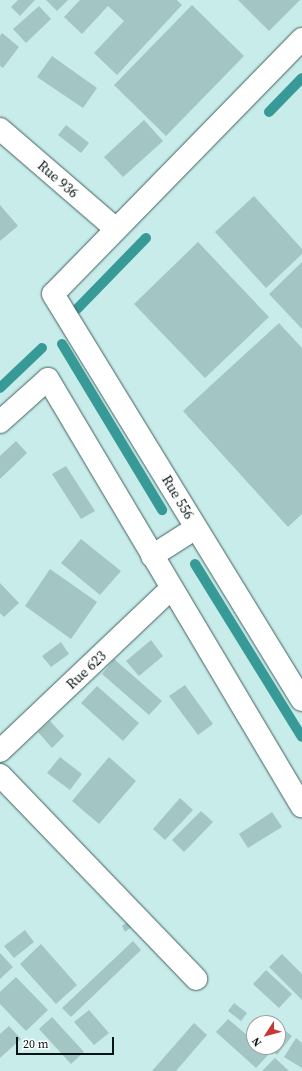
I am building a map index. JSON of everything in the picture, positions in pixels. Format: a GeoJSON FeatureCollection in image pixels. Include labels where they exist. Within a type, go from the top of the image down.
{"type":"FeatureCollection","features":[{"type":"Feature","properties":{"kind":"street"},"geometry":{"type":"LineString","coordinates":[[116,229],[302,39]]}},
{"type":"Feature","properties":{"kind":"street","name":"Rue 936"},"geometry":{"type":"LineString","coordinates":[[0,129],[116,229]]}},
{"type":"Feature","properties":{"kind":"street","name":"Rue 556"},"geometry":{"type":"LineString","coordinates":[[116,229],[53,294],[302,700]]}},
{"type":"Feature","properties":{"kind":"street"},"geometry":{"type":"LineString","coordinates":[[0,422],[48,379],[171,589],[302,806]]}},
{"type":"Feature","properties":{"kind":"street"},"geometry":{"type":"LineString","coordinates":[[152,556],[196,528]]}},
{"type":"Feature","properties":{"kind":"street","name":"Rue 623"},"geometry":{"type":"LineString","coordinates":[[0,751],[171,589]]}},
{"type":"Feature","properties":{"kind":"street"},"geometry":{"type":"LineString","coordinates":[[0,774],[196,979]]}},
{"type":"Feature","properties":{"kind":"building"},"geometry":{"type":"Polygon","coordinates":[[[18,0],[35,0],[20,16],[11,7],[18,0]]]}},
{"type":"Feature","properties":{"kind":"building"},"geometry":{"type":"Polygon","coordinates":[[[46,0],[68,0],[57,11],[46,0]]]}},
{"type":"Feature","properties":{"kind":"building"},"geometry":{"type":"Polygon","coordinates":[[[80,0],[177,0],[182,5],[117,75],[94,53],[124,21],[108,6],[82,34],[64,17],[80,0]]]}},
{"type":"Feature","properties":{"kind":"building"},"geometry":{"type":"Polygon","coordinates":[[[238,0],[300,0],[269,31],[238,0]]]}},
{"type":"Feature","properties":{"kind":"building"},"geometry":{"type":"Polygon","coordinates":[[[192,5],[244,56],[166,136],[114,85],[192,5]]]}},
{"type":"Feature","properties":{"kind":"building"},"geometry":{"type":"Polygon","coordinates":[[[39,6],[51,19],[26,43],[13,29],[39,6]]]}},
{"type":"Feature","properties":{"kind":"building"},"geometry":{"type":"Polygon","coordinates":[[[2,33],[19,47],[3,68],[0,66],[0,36],[2,33]]]}},
{"type":"Feature","properties":{"kind":"building"},"geometry":{"type":"Polygon","coordinates":[[[52,56],[97,88],[83,108],[37,77],[52,56]]]}},
{"type":"Feature","properties":{"kind":"building"},"geometry":{"type":"Polygon","coordinates":[[[144,120],[163,141],[123,177],[104,157],[144,120]]]}},
{"type":"Feature","properties":{"kind":"building"},"geometry":{"type":"Polygon","coordinates":[[[66,125],[89,143],[81,153],[58,135],[66,125]]]}},
{"type":"Feature","properties":{"kind":"building"},"geometry":{"type":"Polygon","coordinates":[[[254,196],[302,249],[302,254],[266,288],[215,232],[254,196]]]}},
{"type":"Feature","properties":{"kind":"building"},"geometry":{"type":"Polygon","coordinates":[[[0,205],[18,226],[0,241],[0,205]]]}},
{"type":"Feature","properties":{"kind":"building"},"geometry":{"type":"Polygon","coordinates":[[[198,242],[269,317],[205,378],[134,304],[198,242]]]}},
{"type":"Feature","properties":{"kind":"building"},"geometry":{"type":"Polygon","coordinates":[[[302,262],[302,329],[269,294],[302,262]]]}},
{"type":"Feature","properties":{"kind":"building"},"geometry":{"type":"Polygon","coordinates":[[[279,323],[302,348],[302,514],[288,527],[183,411],[279,323]]]}},
{"type":"Feature","properties":{"kind":"building"},"geometry":{"type":"Polygon","coordinates":[[[16,441],[27,453],[0,479],[0,456],[16,441]]]}},
{"type":"Feature","properties":{"kind":"building"},"geometry":{"type":"Polygon","coordinates":[[[66,466],[95,511],[81,519],[52,474],[66,466]]]}},
{"type":"Feature","properties":{"kind":"building"},"geometry":{"type":"Polygon","coordinates":[[[81,539],[121,571],[100,595],[61,563],[81,539]]]}},
{"type":"Feature","properties":{"kind":"building"},"geometry":{"type":"Polygon","coordinates":[[[50,569],[97,602],[71,639],[25,606],[50,569]]]}},
{"type":"Feature","properties":{"kind":"building"},"geometry":{"type":"Polygon","coordinates":[[[0,583],[19,603],[4,617],[0,613],[0,583]]]}},
{"type":"Feature","properties":{"kind":"building"},"geometry":{"type":"Polygon","coordinates":[[[151,640],[163,656],[139,676],[126,661],[151,640]]]}},
{"type":"Feature","properties":{"kind":"building"},"geometry":{"type":"Polygon","coordinates":[[[61,642],[69,654],[51,667],[42,656],[61,642]]]}},
{"type":"Feature","properties":{"kind":"building"},"geometry":{"type":"Polygon","coordinates":[[[114,659],[162,701],[149,715],[102,674],[114,659]]]}},
{"type":"Feature","properties":{"kind":"building"},"geometry":{"type":"Polygon","coordinates":[[[185,685],[213,724],[198,735],[169,696],[185,685]]]}},
{"type":"Feature","properties":{"kind":"building"},"geometry":{"type":"Polygon","coordinates":[[[97,686],[139,723],[123,741],[81,703],[97,686]]]}},
{"type":"Feature","properties":{"kind":"building"},"geometry":{"type":"Polygon","coordinates":[[[50,721],[64,736],[52,748],[38,732],[50,721]]]}},
{"type":"Feature","properties":{"kind":"building"},"geometry":{"type":"Polygon","coordinates":[[[60,757],[82,774],[70,790],[47,773],[60,757]]]}},
{"type":"Feature","properties":{"kind":"building"},"geometry":{"type":"Polygon","coordinates":[[[109,757],[136,781],[99,824],[72,801],[109,757]]]}},
{"type":"Feature","properties":{"kind":"building"},"geometry":{"type":"Polygon","coordinates":[[[180,798],[193,810],[165,840],[153,829],[180,798]]]}},
{"type":"Feature","properties":{"kind":"building"},"geometry":{"type":"Polygon","coordinates":[[[201,811],[213,822],[184,852],[172,840],[201,811]]]}},
{"type":"Feature","properties":{"kind":"building"},"geometry":{"type":"Polygon","coordinates":[[[272,812],[282,827],[248,848],[239,834],[272,812]]]}},
{"type":"Feature","properties":{"kind":"building"},"geometry":{"type":"Polygon","coordinates":[[[130,920],[134,925],[125,932],[122,926],[130,920]]]}},
{"type":"Feature","properties":{"kind":"building"},"geometry":{"type":"Polygon","coordinates":[[[25,930],[34,942],[14,958],[4,946],[25,930]]]}},
{"type":"Feature","properties":{"kind":"building"},"geometry":{"type":"Polygon","coordinates":[[[133,941],[141,950],[71,1017],[62,1008],[133,941]]]}},
{"type":"Feature","properties":{"kind":"building"},"geometry":{"type":"Polygon","coordinates":[[[41,944],[77,985],[56,1004],[20,964],[41,944]]]}},
{"type":"Feature","properties":{"kind":"building"},"geometry":{"type":"Polygon","coordinates":[[[0,953],[13,967],[0,979],[0,953]]]}},
{"type":"Feature","properties":{"kind":"building"},"geometry":{"type":"Polygon","coordinates":[[[282,954],[302,974],[302,1000],[269,967],[282,954]]]}},
{"type":"Feature","properties":{"kind":"building"},"geometry":{"type":"Polygon","coordinates":[[[266,970],[292,994],[279,1008],[253,984],[266,970]]]}},
{"type":"Feature","properties":{"kind":"building"},"geometry":{"type":"Polygon","coordinates":[[[16,977],[48,1010],[26,1031],[0,1004],[0,992],[16,977]]]}},
{"type":"Feature","properties":{"kind":"building"},"geometry":{"type":"Polygon","coordinates":[[[234,1003],[247,1013],[241,1021],[228,1011],[234,1003]]]}},
{"type":"Feature","properties":{"kind":"building"},"geometry":{"type":"Polygon","coordinates":[[[89,1010],[109,1033],[94,1045],[74,1022],[89,1010]]]}},
{"type":"Feature","properties":{"kind":"building"},"geometry":{"type":"Polygon","coordinates":[[[52,1017],[84,1052],[71,1064],[39,1029],[52,1017]]]}},
{"type":"Feature","properties":{"kind":"building"},"geometry":{"type":"Polygon","coordinates":[[[228,1019],[246,1034],[246,1055],[268,1055],[256,1068],[216,1032],[228,1019]]]}},
{"type":"Feature","properties":{"kind":"building"},"geometry":{"type":"Polygon","coordinates":[[[194,1023],[207,1035],[176,1071],[152,1071],[194,1023]]]}},
{"type":"Feature","properties":{"kind":"building"},"geometry":{"type":"Polygon","coordinates":[[[9,1026],[21,1039],[0,1058],[0,1034],[9,1026]]]}},
{"type":"Feature","properties":{"kind":"building"},"geometry":{"type":"Polygon","coordinates":[[[286,1031],[292,1036],[286,1044],[286,1031]]]}},
{"type":"Feature","properties":{"kind":"building"},"geometry":{"type":"Polygon","coordinates":[[[296,1038],[302,1043],[302,1068],[284,1057],[296,1038]]]}},
{"type":"Feature","properties":{"kind":"building"},"geometry":{"type":"Polygon","coordinates":[[[275,1058],[289,1071],[262,1071],[275,1058]]]}},
{"type":"Feature","properties":{"kind":"waterway"},"geometry":{"type":"LineString","coordinates":[[269,112],[302,78]]}},
{"type":"Feature","properties":{"kind":"waterway"},"geometry":{"type":"LineString","coordinates":[[77,309],[146,238]]}},
{"type":"Feature","properties":{"kind":"waterway"},"geometry":{"type":"LineString","coordinates":[[62,344],[162,510]]}},
{"type":"Feature","properties":{"kind":"waterway"},"geometry":{"type":"LineString","coordinates":[[0,388],[42,348]]}},
{"type":"Feature","properties":{"kind":"waterway"},"geometry":{"type":"LineString","coordinates":[[195,564],[302,737]]}}]}
